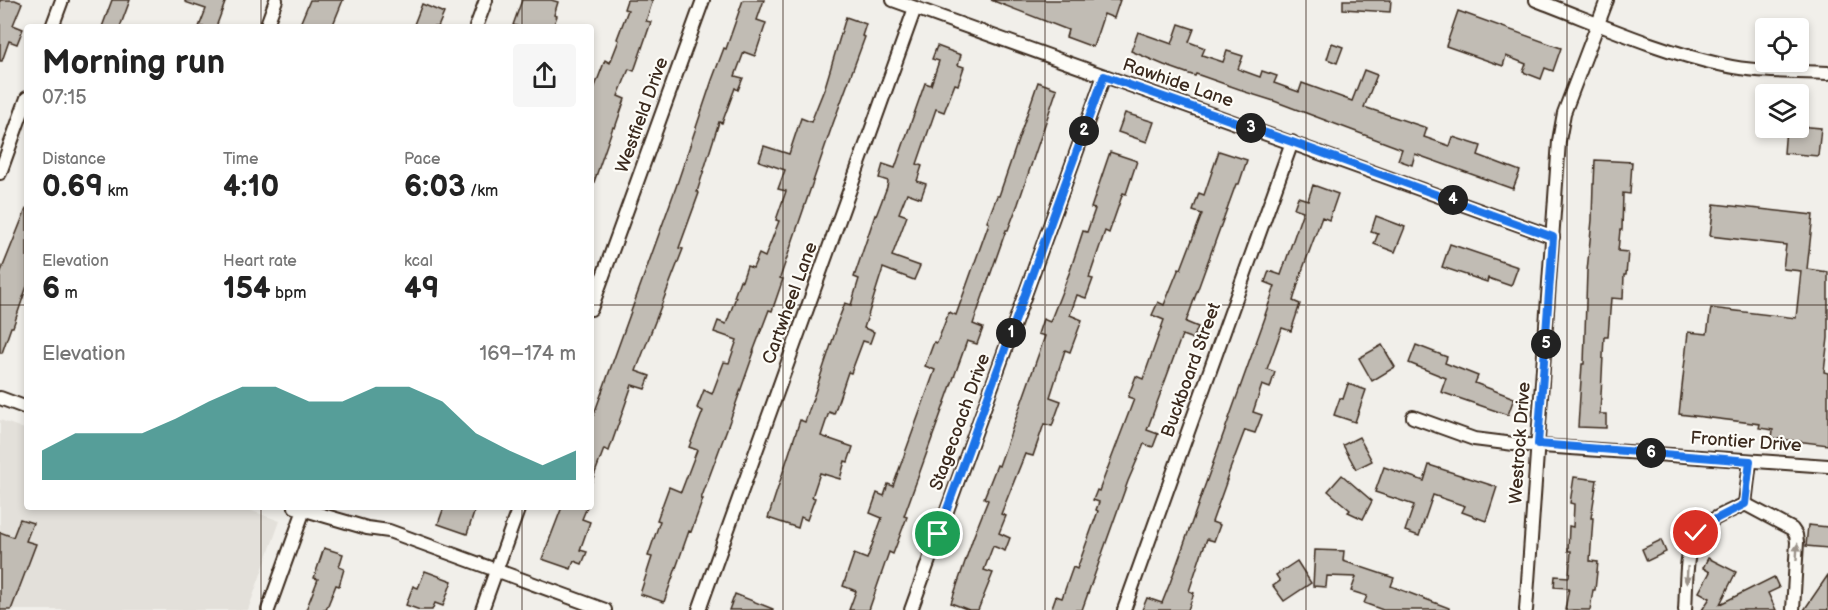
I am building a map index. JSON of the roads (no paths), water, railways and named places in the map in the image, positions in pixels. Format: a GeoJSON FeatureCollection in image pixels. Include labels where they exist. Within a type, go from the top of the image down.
{"type":"FeatureCollection","features":[{"type":"Feature","properties":{"kind":"street"},"geometry":{"type":"LineString","coordinates":[[53,24],[62,0]]}},
{"type":"Feature","properties":{"kind":"street"},"geometry":{"type":"LineString","coordinates":[[267,24],[276,0]]}},
{"type":"Feature","properties":{"kind":"street"},"geometry":{"type":"LineString","coordinates":[[477,24],[486,0]]}},
{"type":"Feature","properties":{"kind":"street","name":"Westfield Drive"},"geometry":{"type":"LineString","coordinates":[[594,301],[703,0]]}},
{"type":"Feature","properties":{"kind":"street","name":"Rawhide Lane"},"geometry":{"type":"LineString","coordinates":[[893,0],[1553,237]]}},
{"type":"Feature","properties":{"kind":"street"},"geometry":{"type":"LineString","coordinates":[[1536,0],[1666,49],[1723,65],[1755,70],[1828,73]]}},
{"type":"Feature","properties":{"kind":"street","name":"Westrock Drive"},"geometry":{"type":"LineString","coordinates":[[1526,610],[1559,141],[1564,113],[1607,0]]}},
{"type":"Feature","properties":{"kind":"street","name":"Cartwheel Lane"},"geometry":{"type":"LineString","coordinates":[[699,610],[915,8]]}},
{"type":"Feature","properties":{"kind":"street","name":"Stagecoach Drive"},"geometry":{"type":"LineString","coordinates":[[911,610],[1104,76]]}},
{"type":"Feature","properties":{"kind":"street"},"geometry":{"type":"LineString","coordinates":[[0,173],[24,106]]}},
{"type":"Feature","properties":{"kind":"street","name":"Buckboard Street"},"geometry":{"type":"LineString","coordinates":[[1124,610],[1292,142]]}},
{"type":"Feature","properties":{"kind":"street"},"geometry":{"type":"LineString","coordinates":[[0,398],[24,407]]}},
{"type":"Feature","properties":{"kind":"street","name":"Frontier Drive"},"geometry":{"type":"LineString","coordinates":[[1413,417],[1474,439],[1514,444],[1828,466]]}},
{"type":"Feature","properties":{"kind":"street"},"geometry":{"type":"LineString","coordinates":[[1745,504],[1750,461]]}},
{"type":"Feature","properties":{"kind":"street"},"geometry":{"type":"LineString","coordinates":[[1685,610],[1691,541],[1704,525],[1745,504]]}},
{"type":"Feature","properties":{"kind":"street"},"geometry":{"type":"LineString","coordinates":[[1745,504],[1786,526],[1796,535],[1793,610]]}},
{"type":"Feature","properties":{"kind":"street"},"geometry":{"type":"LineString","coordinates":[[268,610],[300,510]]}},
{"type":"Feature","properties":{"kind":"street"},"geometry":{"type":"LineString","coordinates":[[308,510],[367,528],[389,531],[605,610]]}},
{"type":"Feature","properties":{"kind":"street"},"geometry":{"type":"LineString","coordinates":[[482,610],[518,510]]}}]}
